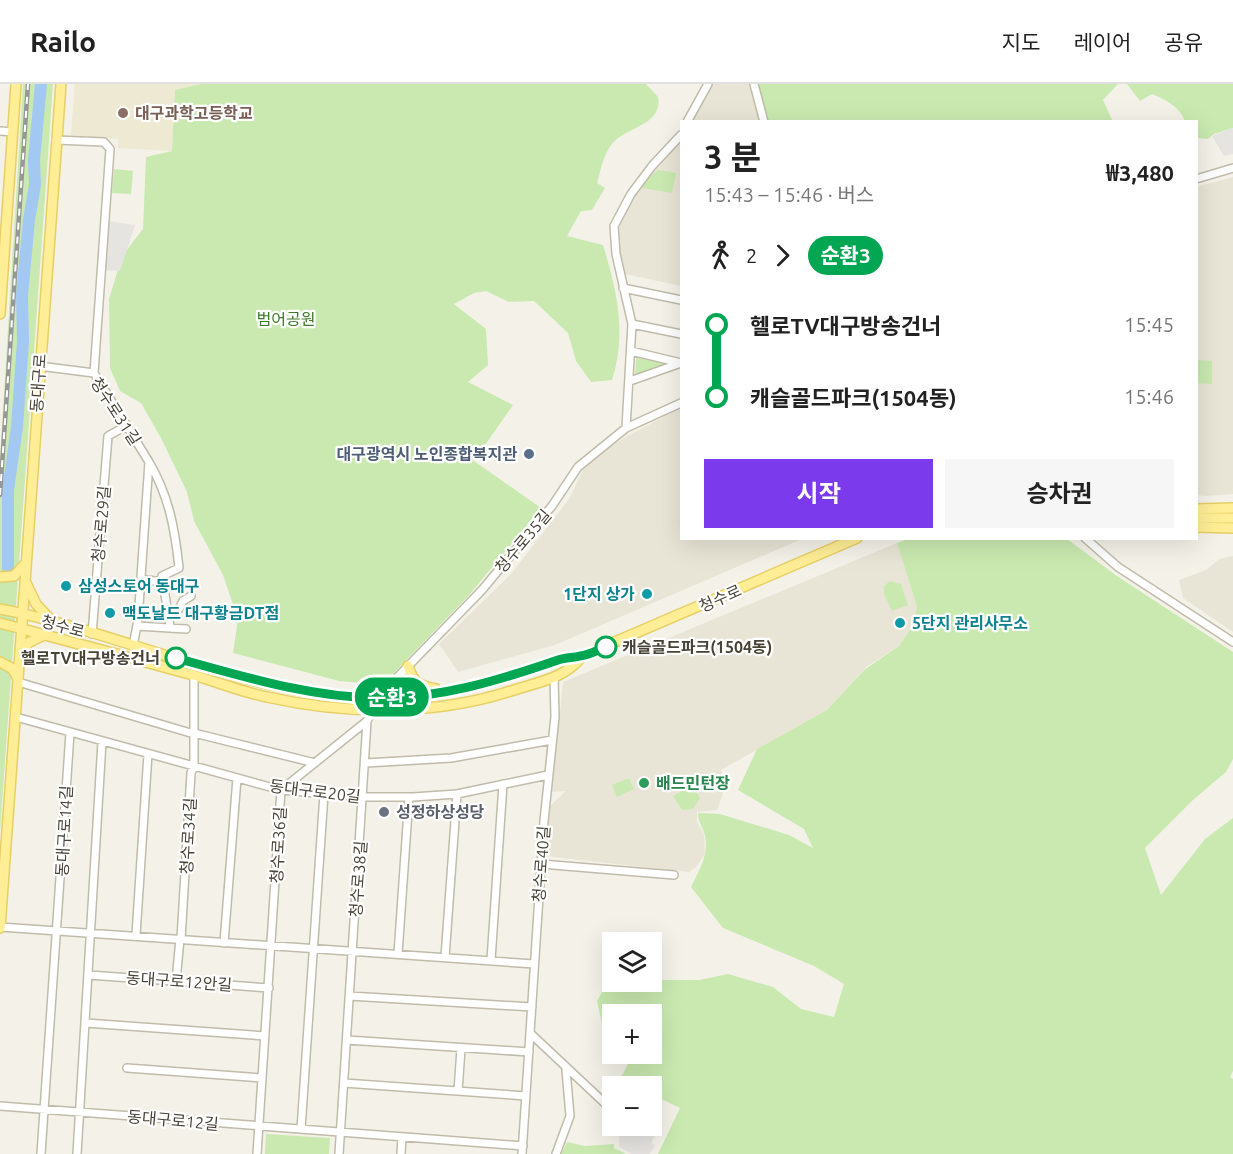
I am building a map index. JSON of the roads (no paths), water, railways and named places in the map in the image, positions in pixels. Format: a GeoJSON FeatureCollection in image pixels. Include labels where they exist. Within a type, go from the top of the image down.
{"type":"FeatureCollection","features":[{"type":"Feature","properties":{"kind":"main road"},"geometry":{"type":"LineString","coordinates":[[0,314],[16,84]]}},
{"type":"Feature","properties":{"kind":"main road","name":"동대구로"},"geometry":{"type":"LineString","coordinates":[[0,927],[61,84]]}},
{"type":"Feature","properties":{"kind":"main road"},"geometry":{"type":"LineString","coordinates":[[1198,509],[1233,508]]}},
{"type":"Feature","properties":{"kind":"main road"},"geometry":{"type":"LineString","coordinates":[[1198,518],[1233,518]]}},
{"type":"Feature","properties":{"kind":"main road"},"geometry":{"type":"LineString","coordinates":[[1198,527],[1233,528]]}},
{"type":"Feature","properties":{"kind":"main road","name":"청수로"},"geometry":{"type":"LineString","coordinates":[[0,609],[268,684],[378,698],[447,691],[498,680],[566,657],[582,656],[852,540]]}},
{"type":"Feature","properties":{"kind":"main road"},"geometry":{"type":"LineString","coordinates":[[0,577],[8,578],[19,573],[26,558]]}},
{"type":"Feature","properties":{"kind":"main road"},"geometry":{"type":"LineString","coordinates":[[25,578],[40,611],[59,625]]}},
{"type":"Feature","properties":{"kind":"main road","name":"청수로"},"geometry":{"type":"LineString","coordinates":[[0,623],[266,697],[330,709],[372,711],[458,704],[500,695],[554,677],[572,669],[582,656]]}},
{"type":"Feature","properties":{"kind":"main road"},"geometry":{"type":"LineString","coordinates":[[19,658],[28,644],[44,635]]}},
{"type":"Feature","properties":{"kind":"main road"},"geometry":{"type":"LineString","coordinates":[[0,662],[13,669],[18,682]]}},
{"type":"Feature","properties":{"kind":"main road"},"geometry":{"type":"LineString","coordinates":[[408,666],[412,678],[420,686],[447,691]]}},
{"type":"Feature","properties":{"kind":"street"},"geometry":{"type":"LineString","coordinates":[[688,120],[708,84]]}},
{"type":"Feature","properties":{"kind":"street"},"geometry":{"type":"LineString","coordinates":[[754,84],[763,120]]}},
{"type":"Feature","properties":{"kind":"street"},"geometry":{"type":"LineString","coordinates":[[0,131],[13,132]]}},
{"type":"Feature","properties":{"kind":"street"},"geometry":{"type":"LineString","coordinates":[[626,428],[632,324],[623,288],[614,226],[631,194],[680,136]]}},
{"type":"Feature","properties":{"kind":"street"},"geometry":{"type":"LineString","coordinates":[[56,140],[104,142],[110,149],[94,373]]}},
{"type":"Feature","properties":{"kind":"street"},"geometry":{"type":"LineString","coordinates":[[1198,178],[1233,168]]}},
{"type":"Feature","properties":{"kind":"street"},"geometry":{"type":"LineString","coordinates":[[623,288],[680,300]]}},
{"type":"Feature","properties":{"kind":"street"},"geometry":{"type":"LineString","coordinates":[[632,324],[680,334]]}},
{"type":"Feature","properties":{"kind":"street"},"geometry":{"type":"LineString","coordinates":[[631,351],[680,363]]}},
{"type":"Feature","properties":{"kind":"street"},"geometry":{"type":"LineString","coordinates":[[630,381],[680,363]]}},
{"type":"Feature","properties":{"kind":"street","name":"청수로31길"},"geometry":{"type":"LineString","coordinates":[[39,366],[94,373],[149,462],[162,485],[175,528],[179,568],[162,576],[162,582]]}},
{"type":"Feature","properties":{"kind":"street","name":"청수로35길"},"geometry":{"type":"LineString","coordinates":[[378,698],[482,590],[552,506],[578,467],[626,428],[680,403]]}},
{"type":"Feature","properties":{"kind":"street","name":"청수로29길"},"geometry":{"type":"LineString","coordinates":[[92,634],[108,436],[126,426]]}},
{"type":"Feature","properties":{"kind":"street","name":"청수로31길"},"geometry":{"type":"LineString","coordinates":[[133,646],[137,626],[149,462]]}},
{"type":"Feature","properties":{"kind":"street"},"geometry":{"type":"LineString","coordinates":[[1087,540],[1118,567],[1233,642]]}},
{"type":"Feature","properties":{"kind":"street"},"geometry":{"type":"LineString","coordinates":[[141,579],[162,582],[170,611],[170,626]]}},
{"type":"Feature","properties":{"kind":"street"},"geometry":{"type":"LineString","coordinates":[[170,611],[179,609],[183,601],[191,596]]}},
{"type":"Feature","properties":{"kind":"street"},"geometry":{"type":"LineString","coordinates":[[137,626],[170,626],[186,629]]}},
{"type":"Feature","properties":{"kind":"street","name":"청수로34길"},"geometry":{"type":"LineString","coordinates":[[180,939],[191,773],[194,766],[194,676]]}},
{"type":"Feature","properties":{"kind":"street","name":"청수로40길"},"geometry":{"type":"LineString","coordinates":[[523,1150],[541,864],[552,740],[554,677]]}},
{"type":"Feature","properties":{"kind":"street"},"geometry":{"type":"LineString","coordinates":[[18,682],[194,734],[315,763]]}},
{"type":"Feature","properties":{"kind":"street","name":"청수로36길"},"geometry":{"type":"LineString","coordinates":[[257,1154],[281,790],[367,721],[378,698]]}},
{"type":"Feature","properties":{"kind":"street","name":"동대구로20길"},"geometry":{"type":"LineString","coordinates":[[16,717],[281,790],[363,797],[409,797],[457,794],[548,775]]}},
{"type":"Feature","properties":{"kind":"street","name":"청수로38길"},"geometry":{"type":"LineString","coordinates":[[339,1154],[367,721]]}},
{"type":"Feature","properties":{"kind":"street","name":"동대구로14길"},"geometry":{"type":"LineString","coordinates":[[58,930],[70,732]]}},
{"type":"Feature","properties":{"kind":"street"},"geometry":{"type":"LineString","coordinates":[[366,763],[450,758],[552,740]]}},
{"type":"Feature","properties":{"kind":"street","name":"동대구로14길"},"geometry":{"type":"LineString","coordinates":[[92,932],[102,742]]}},
{"type":"Feature","properties":{"kind":"street"},"geometry":{"type":"LineString","coordinates":[[135,935],[148,754]]}},
{"type":"Feature","properties":{"kind":"street"},"geometry":{"type":"LineString","coordinates":[[224,943],[237,778]]}},
{"type":"Feature","properties":{"kind":"street"},"geometry":{"type":"LineString","coordinates":[[491,960],[503,784]]}},
{"type":"Feature","properties":{"kind":"street"},"geometry":{"type":"LineString","coordinates":[[302,1129],[324,794]]}},
{"type":"Feature","properties":{"kind":"street"},"geometry":{"type":"LineString","coordinates":[[446,957],[457,794]]}},
{"type":"Feature","properties":{"kind":"street"},"geometry":{"type":"LineString","coordinates":[[398,954],[409,797]]}},
{"type":"Feature","properties":{"kind":"street"},"geometry":{"type":"LineString","coordinates":[[541,864],[674,875]]}},
{"type":"Feature","properties":{"kind":"street"},"geometry":{"type":"LineString","coordinates":[[0,927],[534,964]]}},
{"type":"Feature","properties":{"kind":"street"},"geometry":{"type":"LineString","coordinates":[[41,1154],[58,930]]}},
{"type":"Feature","properties":{"kind":"street"},"geometry":{"type":"LineString","coordinates":[[77,1154],[92,932]]}},
{"type":"Feature","properties":{"kind":"street"},"geometry":{"type":"LineString","coordinates":[[176,981],[180,939]]}},
{"type":"Feature","properties":{"kind":"street","name":"동대구로12안길"},"geometry":{"type":"LineString","coordinates":[[89,975],[269,988]]}},
{"type":"Feature","properties":{"kind":"street"},"geometry":{"type":"LineString","coordinates":[[350,996],[532,1007]]}},
{"type":"Feature","properties":{"kind":"street"},"geometry":{"type":"LineString","coordinates":[[86,1023],[265,1035]]}},
{"type":"Feature","properties":{"kind":"street"},"geometry":{"type":"LineString","coordinates":[[530,1033],[566,1070],[602,1098]]}},
{"type":"Feature","properties":{"kind":"street"},"geometry":{"type":"LineString","coordinates":[[347,1040],[529,1052]]}},
{"type":"Feature","properties":{"kind":"street"},"geometry":{"type":"LineString","coordinates":[[458,1091],[461,1049]]}},
{"type":"Feature","properties":{"kind":"street"},"geometry":{"type":"LineString","coordinates":[[127,1068],[262,1078]]}},
{"type":"Feature","properties":{"kind":"street"},"geometry":{"type":"LineString","coordinates":[[556,1154],[570,1116],[566,1070]]}},
{"type":"Feature","properties":{"kind":"street"},"geometry":{"type":"LineString","coordinates":[[344,1083],[526,1096]]}},
{"type":"Feature","properties":{"kind":"street"},"geometry":{"type":"LineString","coordinates":[[569,1090],[576,1083],[582,1083]]}},
{"type":"Feature","properties":{"kind":"street","name":"동대구로12길"},"geometry":{"type":"LineString","coordinates":[[0,1106],[402,1137],[523,1150]]}},
{"type":"Feature","properties":{"kind":"street"},"geometry":{"type":"LineString","coordinates":[[401,1154],[402,1137]]}},
{"type":"Feature","properties":{"kind":"waterway"},"geometry":{"type":"LineString","coordinates":[[8,568],[8,490],[17,427],[23,341],[22,295],[29,220],[35,185],[34,160],[41,84]]}},
{"type":"Feature","properties":{"kind":"railway"},"geometry":{"type":"LineString","coordinates":[[0,495],[28,84]]}},
{"type":"Feature","properties":{"kind":"place","name":"대구과학고등학교"},"geometry":{"type":"Point","coordinates":[123,113]}},
{"type":"Feature","properties":{"kind":"place","name":"대구광역시 노인종합복지관"},"geometry":{"type":"Point","coordinates":[529,454]}},
{"type":"Feature","properties":{"kind":"place","name":"삼성스토어 동대구"},"geometry":{"type":"Point","coordinates":[66,586]}},
{"type":"Feature","properties":{"kind":"place","name":"1단지 상가"},"geometry":{"type":"Point","coordinates":[647,594]}},
{"type":"Feature","properties":{"kind":"place","name":"맥도날드 대구황금DT점"},"geometry":{"type":"Point","coordinates":[110,613]}},
{"type":"Feature","properties":{"kind":"place","name":"5단지 관리사무소"},"geometry":{"type":"Point","coordinates":[900,623]}},
{"type":"Feature","properties":{"kind":"place","name":"캐슬골드파크(1504동)"},"geometry":{"type":"Point","coordinates":[606,647]}},
{"type":"Feature","properties":{"kind":"place","name":"헬로TV대구방송건너"},"geometry":{"type":"Point","coordinates":[176,658]}},
{"type":"Feature","properties":{"kind":"place","name":"배드민턴장"},"geometry":{"type":"Point","coordinates":[644,783]}},
{"type":"Feature","properties":{"kind":"place","name":"성정하상성당"},"geometry":{"type":"Point","coordinates":[384,812]}},
{"type":"Feature","properties":{"kind":"park label","name":"범어공원"},"geometry":{"type":"Point","coordinates":[286,319]}}]}
